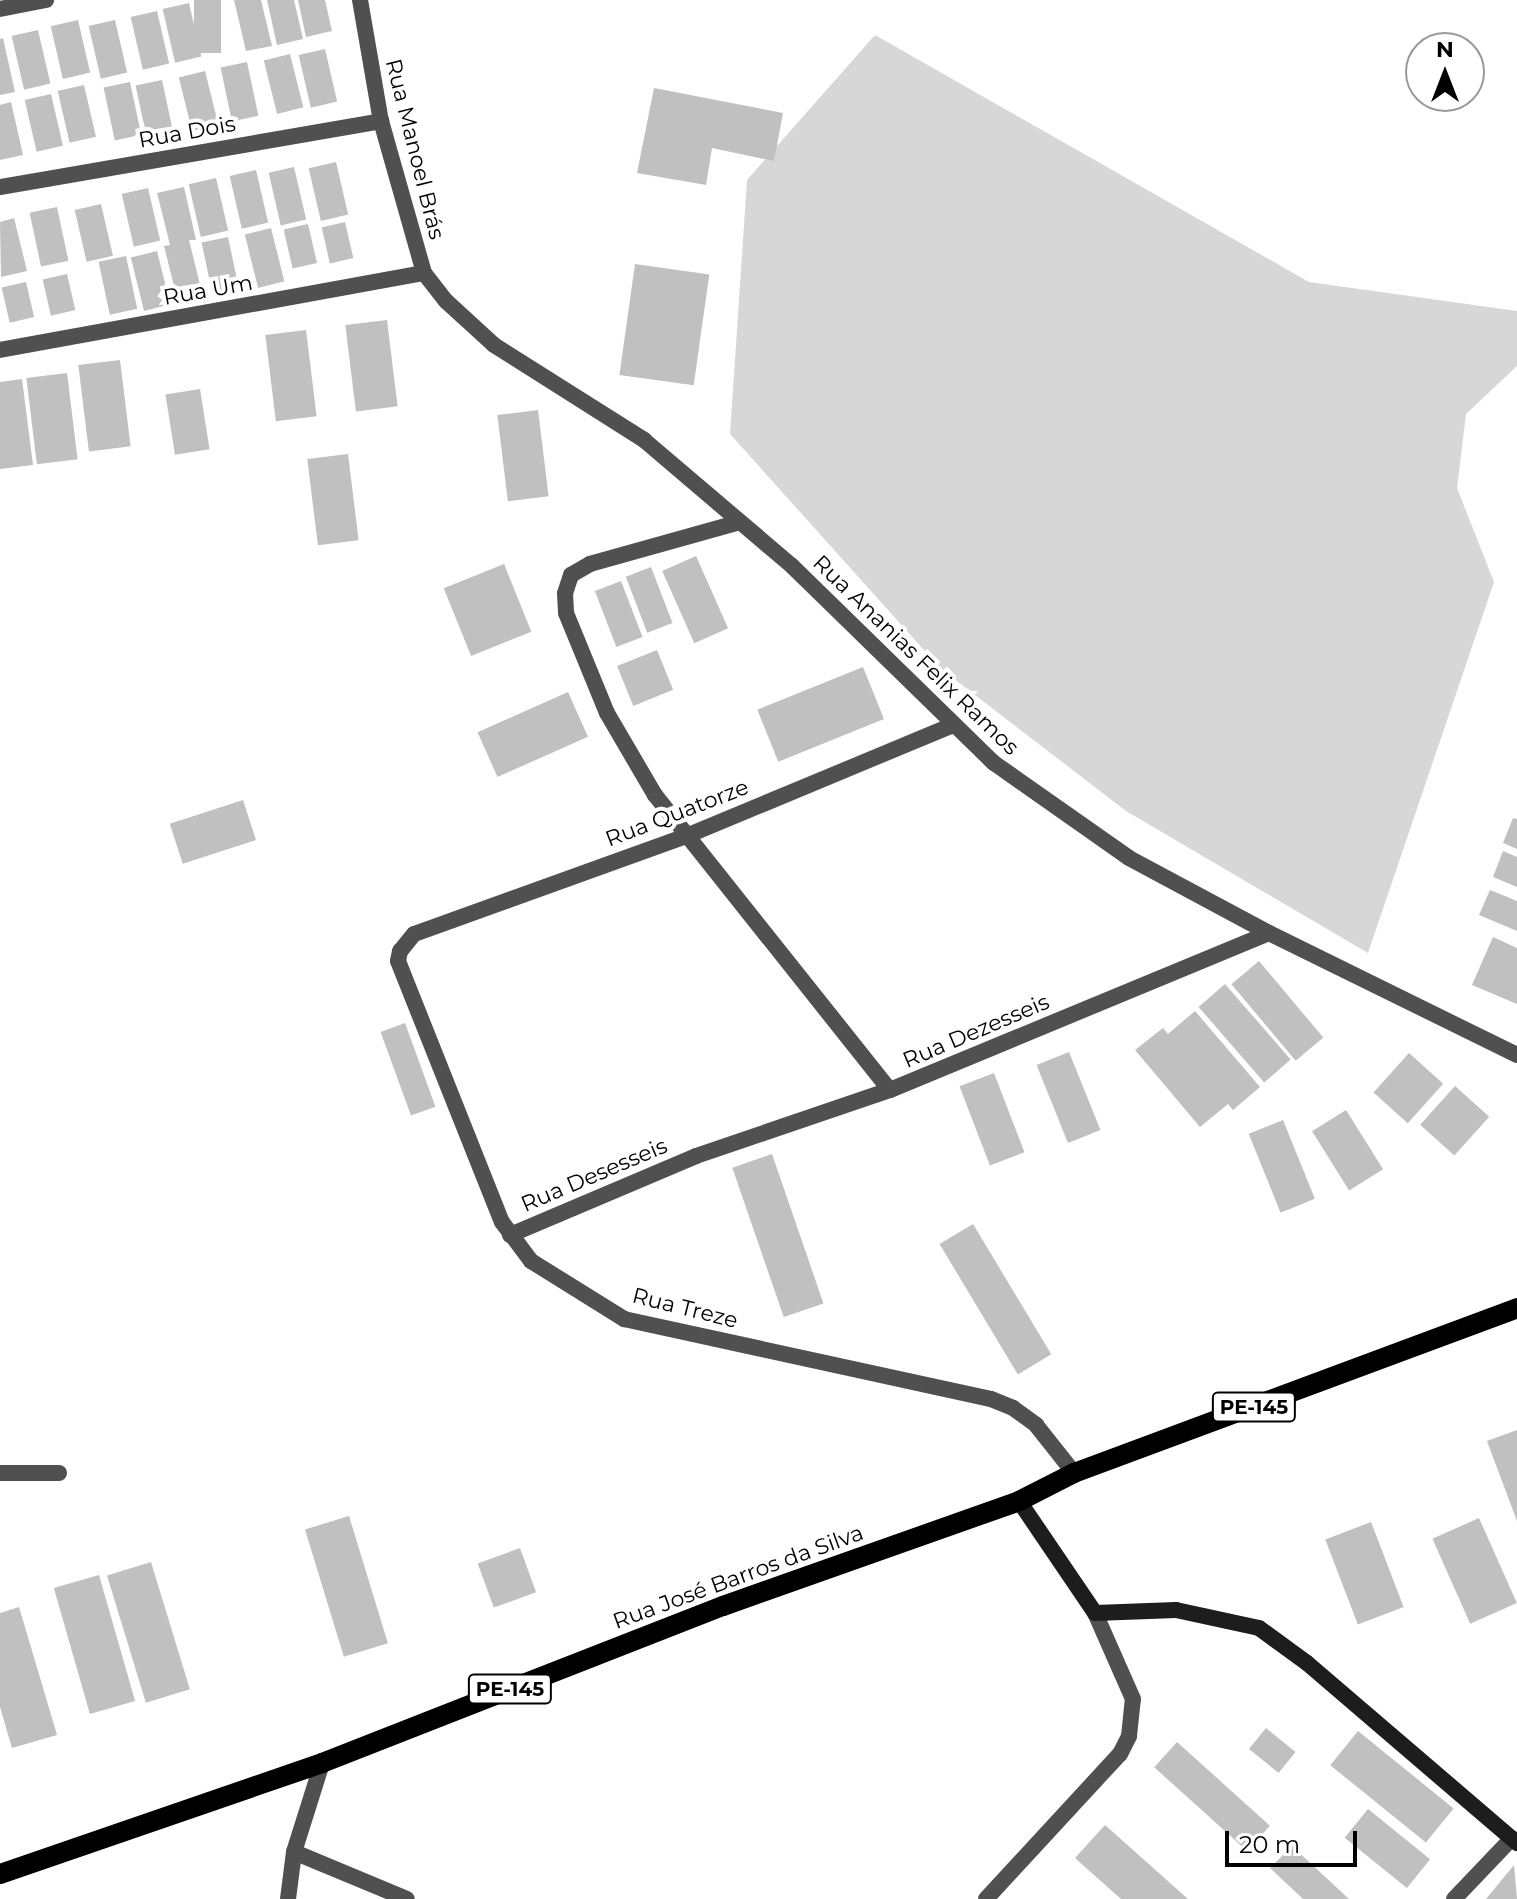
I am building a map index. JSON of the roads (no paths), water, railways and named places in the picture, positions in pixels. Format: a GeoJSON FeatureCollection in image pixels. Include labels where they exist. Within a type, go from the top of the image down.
{"type":"FeatureCollection","features":[{"type":"Feature","properties":{"kind":"main road","name":"Rua José Barros da Silva"},"geometry":{"type":"LineString","coordinates":[[0,1874],[322,1763],[723,1606],[1019,1501],[1074,1473],[1517,1308]]}},
{"type":"Feature","properties":{"kind":"main road","name":"Rua José Barros da Silva"},"geometry":{"type":"LineString","coordinates":[[1491,1320],[1517,1315]]}},
{"type":"Feature","properties":{"kind":"street"},"geometry":{"type":"LineString","coordinates":[[0,9],[46,0]]}},
{"type":"Feature","properties":{"kind":"street","name":"Rua Manoel Brás"},"geometry":{"type":"LineString","coordinates":[[360,0],[381,121],[424,273],[446,301]]}},
{"type":"Feature","properties":{"kind":"street","name":"Rua Dois"},"geometry":{"type":"LineString","coordinates":[[0,187],[381,121]]}},
{"type":"Feature","properties":{"kind":"street","name":"Rua Um"},"geometry":{"type":"LineString","coordinates":[[0,350],[424,273]]}},
{"type":"Feature","properties":{"kind":"street","name":"Rua Ananias Felix Ramos"},"geometry":{"type":"LineString","coordinates":[[446,301],[494,345],[644,440],[792,566],[994,763],[1129,858],[1269,933],[1517,1055]]}},
{"type":"Feature","properties":{"kind":"street"},"geometry":{"type":"LineString","coordinates":[[740,522],[590,564],[571,575],[565,593],[566,613],[607,713],[655,795],[890,1090]]}},
{"type":"Feature","properties":{"kind":"street","name":"Rua Quatorze"},"geometry":{"type":"LineString","coordinates":[[414,934],[689,835],[953,725]]}},
{"type":"Feature","properties":{"kind":"street","name":"Rua Dezesseis"},"geometry":{"type":"LineString","coordinates":[[696,1156],[890,1090],[1269,933]]}},
{"type":"Feature","properties":{"kind":"street","name":"Rua Treze"},"geometry":{"type":"LineString","coordinates":[[414,934],[400,951],[400,969],[510,1235],[531,1261],[624,1319],[991,1399],[1013,1408],[1036,1425],[1074,1473]]}},
{"type":"Feature","properties":{"kind":"street","name":"Rua Desesseis"},"geometry":{"type":"LineString","coordinates":[[510,1235],[696,1156]]}},
{"type":"Feature","properties":{"kind":"street"},"geometry":{"type":"LineString","coordinates":[[0,1473],[59,1473]]}},
{"type":"Feature","properties":{"kind":"street"},"geometry":{"type":"LineString","coordinates":[[986,1899],[1120,1754],[1129,1736],[1133,1699],[1095,1613],[1019,1501]]}},
{"type":"Feature","properties":{"kind":"street"},"geometry":{"type":"LineString","coordinates":[[1095,1613],[1176,1610],[1259,1628],[1307,1663],[1514,1841],[1454,1899]]}},
{"type":"Feature","properties":{"kind":"street"},"geometry":{"type":"LineString","coordinates":[[288,1899],[294,1852],[322,1763]]}},
{"type":"Feature","properties":{"kind":"street"},"geometry":{"type":"LineString","coordinates":[[294,1852],[407,1899]]}}]}
